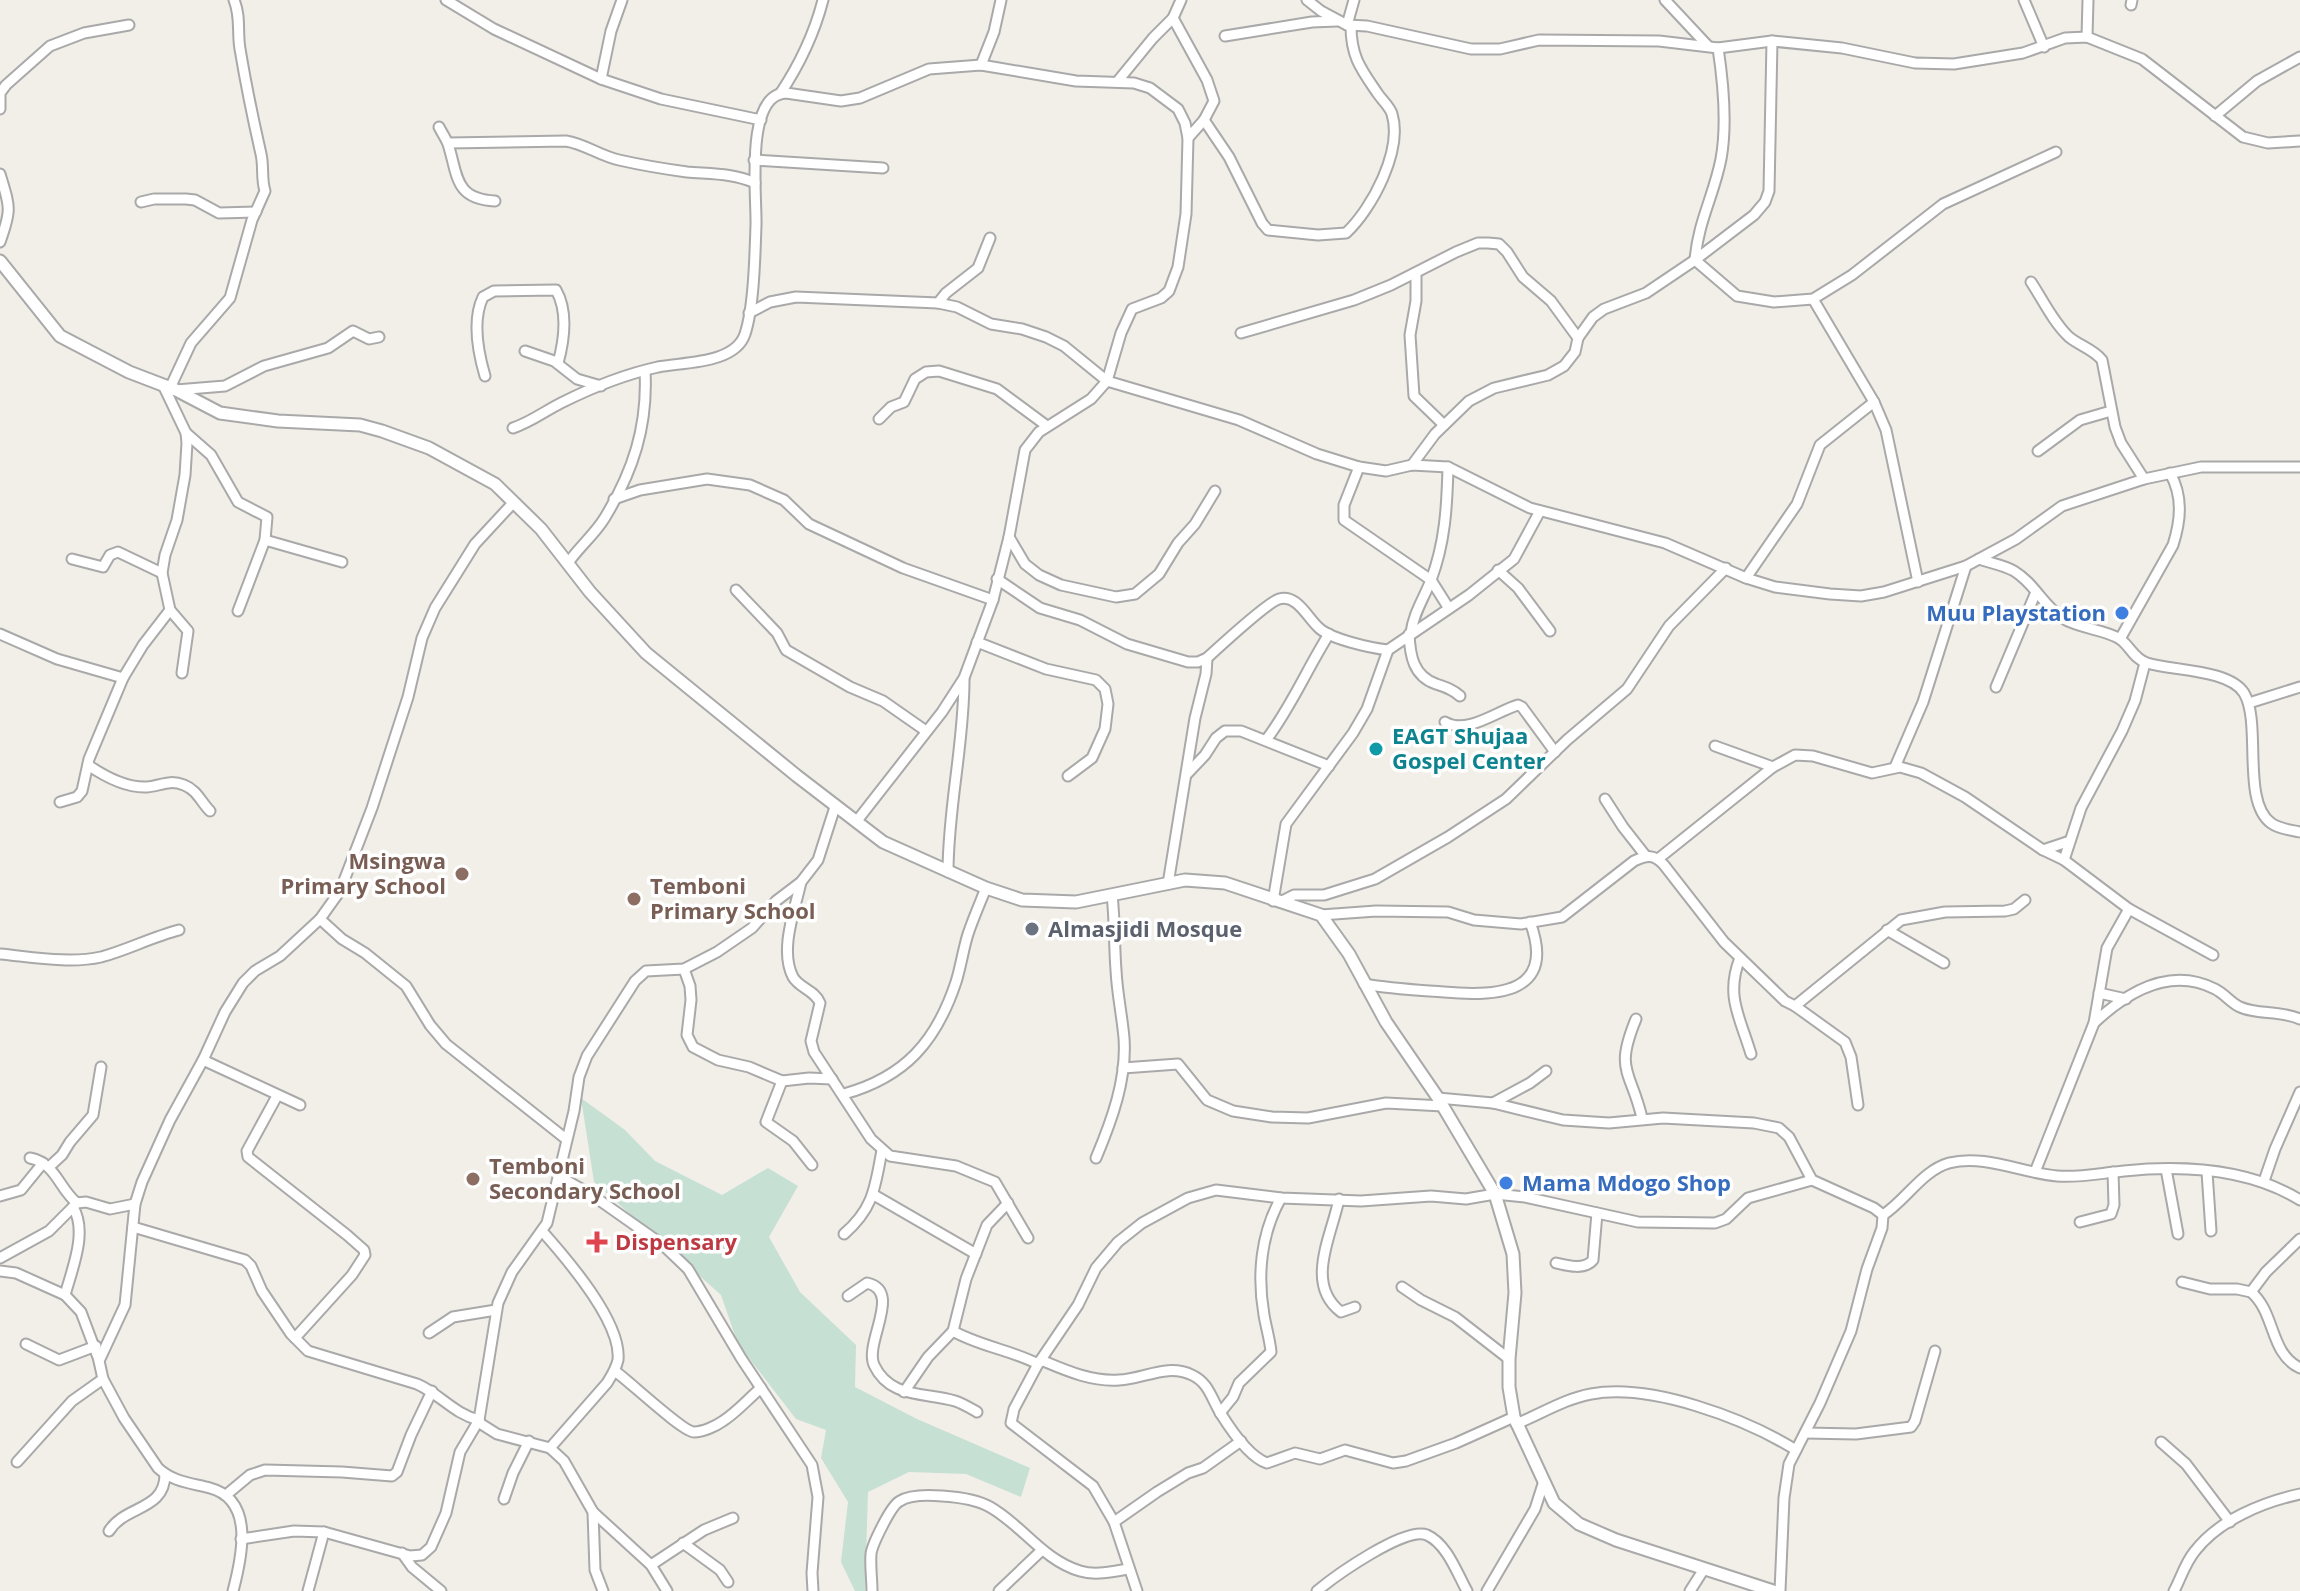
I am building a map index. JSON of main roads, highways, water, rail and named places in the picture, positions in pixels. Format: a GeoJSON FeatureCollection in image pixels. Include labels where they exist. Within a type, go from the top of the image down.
{"type":"FeatureCollection","features":[{"type":"Feature","properties":{"kind":"place","name":"Muu Playstation"},"geometry":{"type":"Point","coordinates":[2122,613]}},
{"type":"Feature","properties":{"kind":"place","name":"EAGT Shujaa Gospel Center"},"geometry":{"type":"Point","coordinates":[1376,749]}},
{"type":"Feature","properties":{"kind":"place","name":"Msingwa Primary School"},"geometry":{"type":"Point","coordinates":[462,874]}},
{"type":"Feature","properties":{"kind":"place","name":"Temboni Primary School"},"geometry":{"type":"Point","coordinates":[634,899]}},
{"type":"Feature","properties":{"kind":"place","name":"Almasjidi Mosque"},"geometry":{"type":"Point","coordinates":[1032,929]}},
{"type":"Feature","properties":{"kind":"place","name":"Temboni Secondary School"},"geometry":{"type":"Point","coordinates":[473,1179]}},
{"type":"Feature","properties":{"kind":"place","name":"Mama Mdogo Shop"},"geometry":{"type":"Point","coordinates":[1506,1183]}},
{"type":"Feature","properties":{"kind":"place","name":"Dispensary"},"geometry":{"type":"Point","coordinates":[597,1242]}}]}
